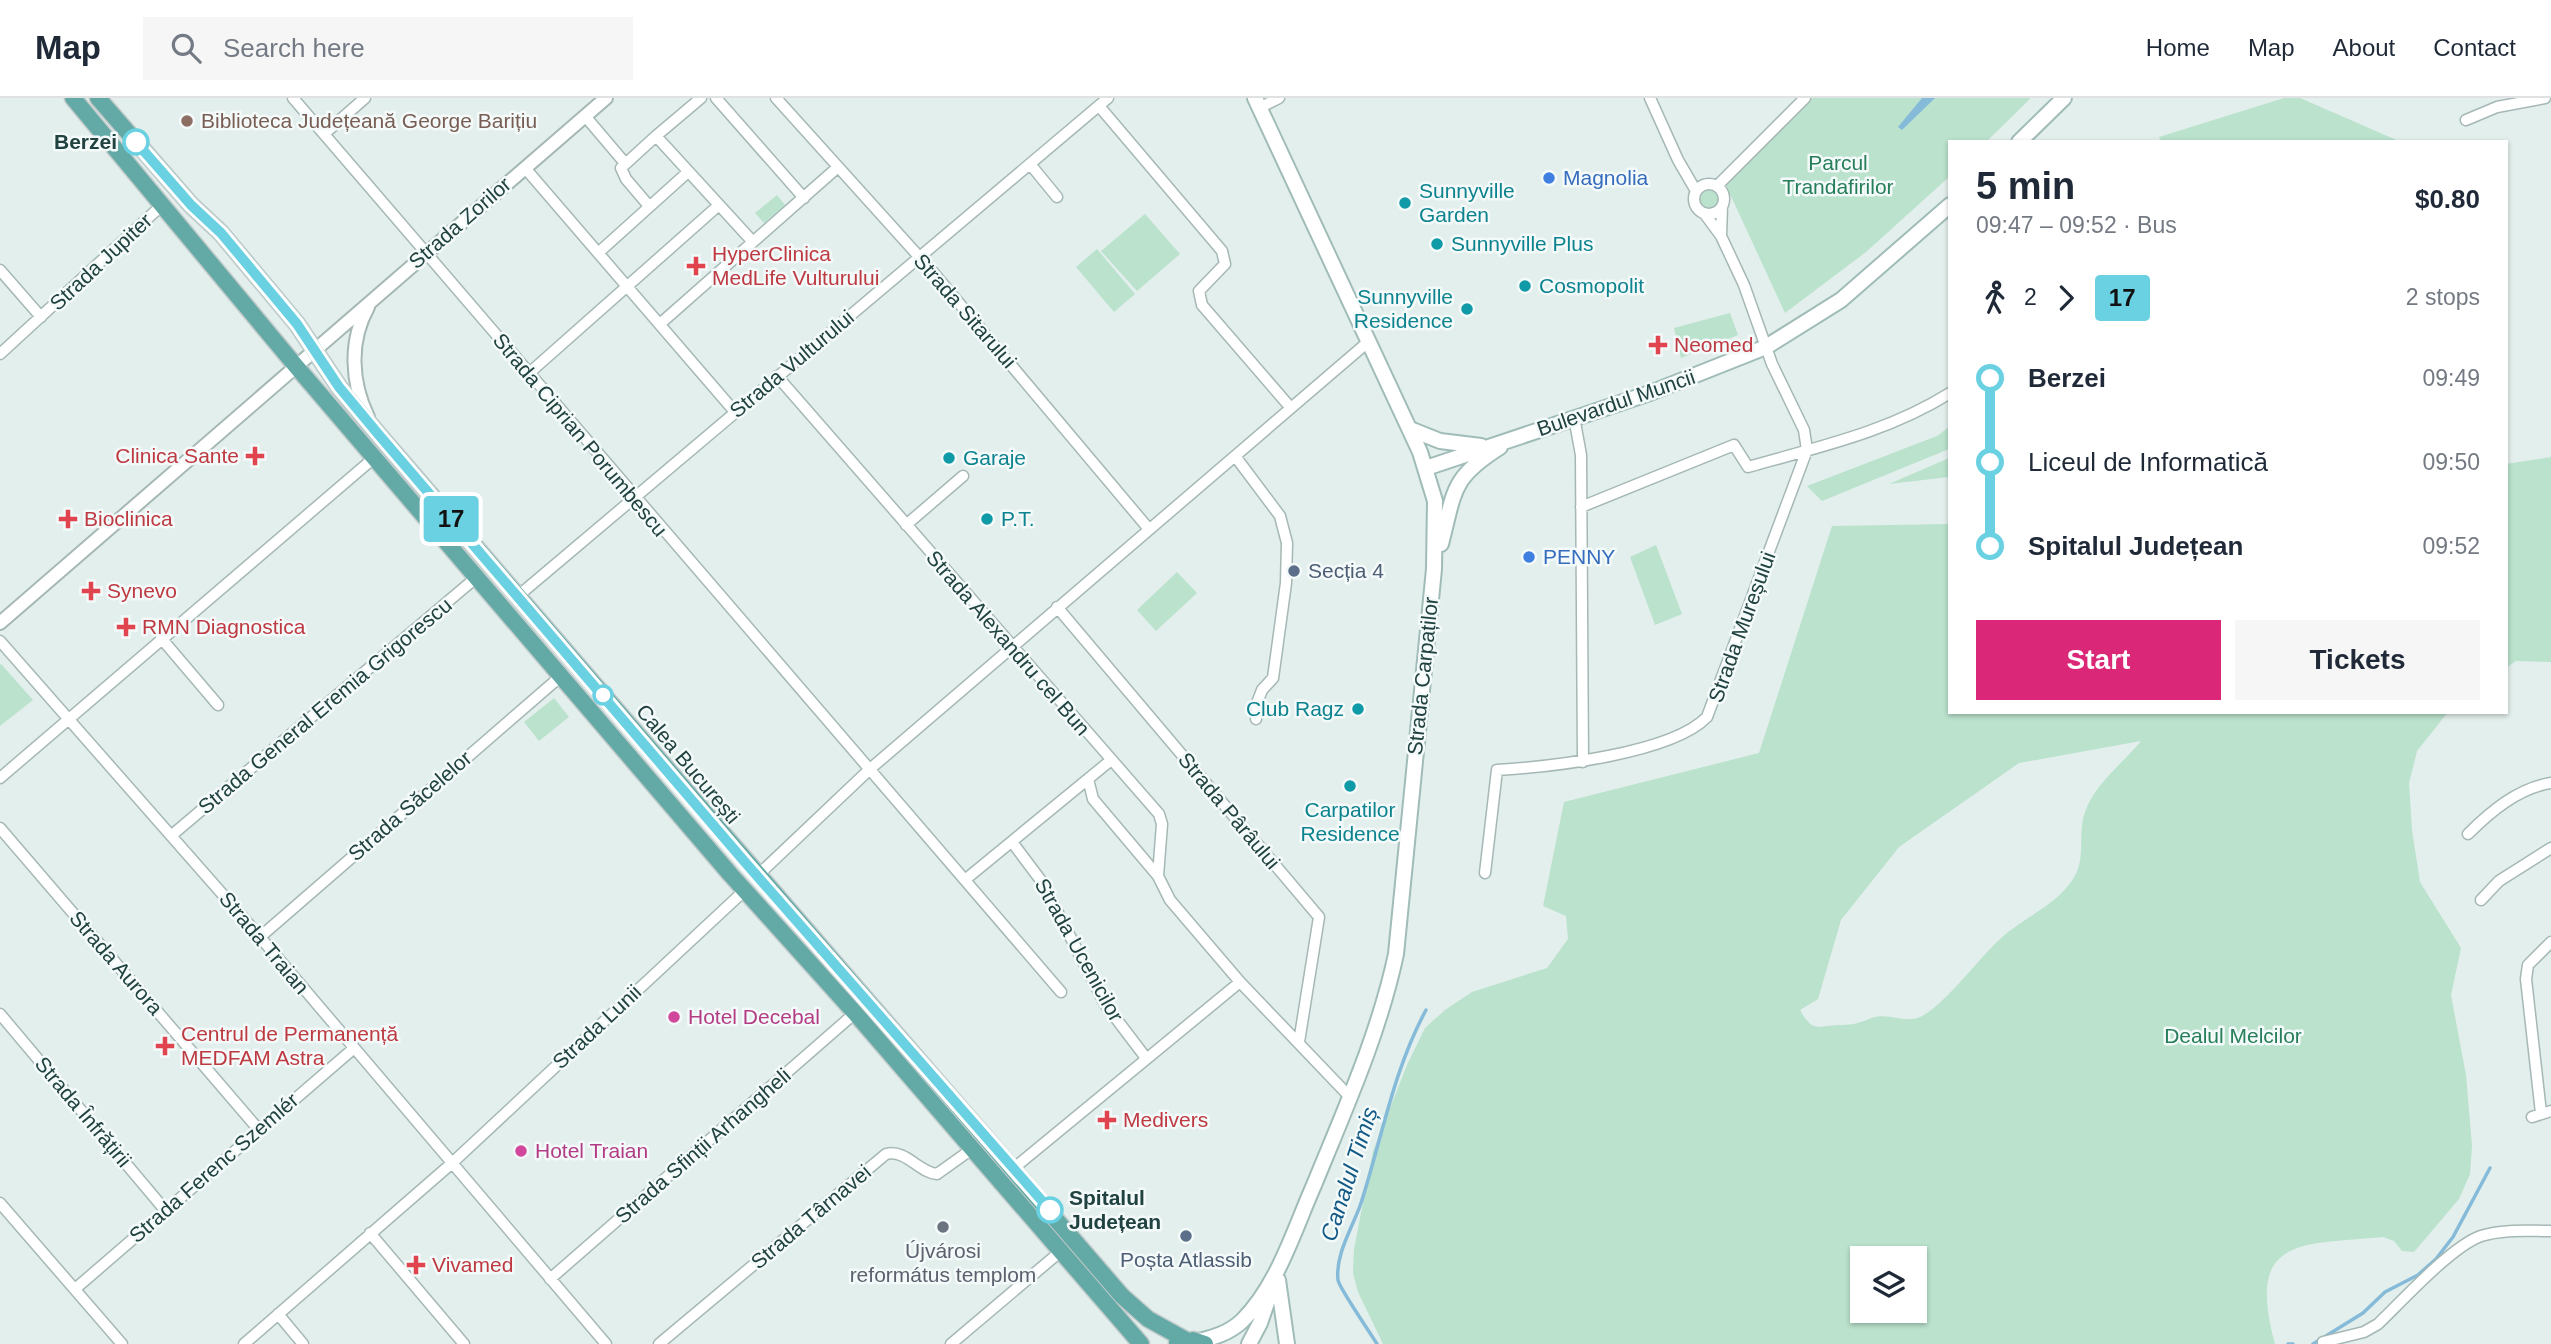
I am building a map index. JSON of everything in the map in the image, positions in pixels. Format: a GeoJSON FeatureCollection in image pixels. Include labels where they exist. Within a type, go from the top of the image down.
{"type":"FeatureCollection","features":[{"type":"Feature","properties":{"kind":"main road","name":"Calea București"},"geometry":{"type":"LineString","coordinates":[[73,98],[295,365],[478,576],[744,891],[855,1013],[1141,1344]]}},
{"type":"Feature","properties":{"kind":"main road"},"geometry":{"type":"LineString","coordinates":[[2021,140],[2064,98]]}},
{"type":"Feature","properties":{"kind":"main road","name":"Calea București"},"geometry":{"type":"LineString","coordinates":[[99,99],[191,205],[221,233],[314,348],[339,387],[379,435],[1122,1296],[1148,1319],[1191,1342]]}},
{"type":"Feature","properties":{"kind":"main road","name":"Strada Carpaților"},"geometry":{"type":"LineString","coordinates":[[1249,1344],[1260,1323],[1277,1270],[1379,1021],[1396,954],[1434,569],[1435,501],[1426,468],[1410,429],[1257,103]]}},
{"type":"Feature","properties":{"kind":"main road","name":"Bulevardul Muncii"},"geometry":{"type":"LineString","coordinates":[[1426,468],[1697,376],[1766,347],[1841,300],[1948,207]]}},
{"type":"Feature","properties":{"kind":"main road","name":"Bulevardul Muncii"},"geometry":{"type":"LineString","coordinates":[[1410,429],[1440,440],[1486,446]]}},
{"type":"Feature","properties":{"kind":"main road","name":"Bulevardul Muncii"},"geometry":{"type":"LineString","coordinates":[[1434,569],[1459,480],[1476,462],[1521,434]]}},
{"type":"Feature","properties":{"kind":"main road","name":"Strada Carpaților"},"geometry":{"type":"LineString","coordinates":[[1191,1342],[1227,1332],[1240,1323],[1277,1270]]}},
{"type":"Feature","properties":{"kind":"main road"},"geometry":{"type":"LineString","coordinates":[[1277,1270],[1287,1344]]}},
{"type":"Feature","properties":{"kind":"street","name":"Strada Ciprian Porumbescu"},"geometry":{"type":"LineString","coordinates":[[293,98],[633,497],[870,769]]}},
{"type":"Feature","properties":{"kind":"street"},"geometry":{"type":"LineString","coordinates":[[324,134],[365,98]]}},
{"type":"Feature","properties":{"kind":"street","name":"Strada Zorilor"},"geometry":{"type":"LineString","coordinates":[[0,624],[314,348],[606,98]]}},
{"type":"Feature","properties":{"kind":"street"},"geometry":{"type":"LineString","coordinates":[[649,205],[622,173],[624,162],[701,98]]}},
{"type":"Feature","properties":{"kind":"street"},"geometry":{"type":"LineString","coordinates":[[716,98],[804,198]]}},
{"type":"Feature","properties":{"kind":"street","name":"Strada Sitarului"},"geometry":{"type":"LineString","coordinates":[[776,98],[919,257],[1148,528]]}},
{"type":"Feature","properties":{"kind":"street","name":"Strada Vulturului"},"geometry":{"type":"LineString","coordinates":[[518,596],[1108,98]]}},
{"type":"Feature","properties":{"kind":"street"},"geometry":{"type":"LineString","coordinates":[[1257,103],[1279,98]]}},
{"type":"Feature","properties":{"kind":"street"},"geometry":{"type":"LineString","coordinates":[[1650,98],[1678,160],[1696,191],[1696,205],[1721,236],[1757,317],[1766,347],[1804,430],[1807,450]]}},
{"type":"Feature","properties":{"kind":"street"},"geometry":{"type":"LineString","coordinates":[[1717,186],[1805,98]]}},
{"type":"Feature","properties":{"kind":"street"},"geometry":{"type":"LineString","coordinates":[[2466,120],[2497,107],[2545,98]]}},
{"type":"Feature","properties":{"kind":"street"},"geometry":{"type":"LineString","coordinates":[[1099,106],[1222,251],[1224,264],[1199,291],[1205,311],[1290,407]]}},
{"type":"Feature","properties":{"kind":"street"},"geometry":{"type":"LineString","coordinates":[[585,116],[624,162]]}},
{"type":"Feature","properties":{"kind":"street"},"geometry":{"type":"LineString","coordinates":[[656,136],[753,242]]}},
{"type":"Feature","properties":{"kind":"street"},"geometry":{"type":"LineString","coordinates":[[1030,163],[1057,197]]}},
{"type":"Feature","properties":{"kind":"street"},"geometry":{"type":"LineString","coordinates":[[661,323],[838,167]]}},
{"type":"Feature","properties":{"kind":"street"},"geometry":{"type":"LineString","coordinates":[[525,168],[661,323],[734,412]]}},
{"type":"Feature","properties":{"kind":"street"},"geometry":{"type":"LineString","coordinates":[[598,253],[688,172]]}},
{"type":"Feature","properties":{"kind":"street"},"geometry":{"type":"LineString","coordinates":[[1696,191],[1708,184],[1717,186],[1724,197],[1721,236]]}},
{"type":"Feature","properties":{"kind":"street"},"geometry":{"type":"LineString","coordinates":[[528,374],[719,205]]}},
{"type":"Feature","properties":{"kind":"street","name":"Strada Jupiter"},"geometry":{"type":"LineString","coordinates":[[0,354],[162,206]]}},
{"type":"Feature","properties":{"kind":"street"},"geometry":{"type":"LineString","coordinates":[[1704,213],[1715,212],[1722,206]]}},
{"type":"Feature","properties":{"kind":"street","name":"Strada Jupiter"},"geometry":{"type":"LineString","coordinates":[[0,270],[40,317]]}},
{"type":"Feature","properties":{"kind":"street"},"geometry":{"type":"LineString","coordinates":[[373,298],[356,337],[354,365],[358,394],[379,435]]}},
{"type":"Feature","properties":{"kind":"street"},"geometry":{"type":"LineString","coordinates":[[757,876],[870,769],[1368,342]]}},
{"type":"Feature","properties":{"kind":"street","name":"Strada Alexandru cel Bun"},"geometry":{"type":"LineString","coordinates":[[777,376],[1161,818],[1158,876]]}},
{"type":"Feature","properties":{"kind":"street"},"geometry":{"type":"LineString","coordinates":[[1581,507],[1734,445],[1748,467],[1881,428],[1948,394]]}},
{"type":"Feature","properties":{"kind":"street"},"geometry":{"type":"LineString","coordinates":[[1574,417],[1581,455],[1583,762]]}},
{"type":"Feature","properties":{"kind":"street","name":"Strada Mureșului"},"geometry":{"type":"LineString","coordinates":[[1485,873],[1497,770],[1583,762],[1682,734],[1707,717],[1807,450]]}},
{"type":"Feature","properties":{"kind":"street"},"geometry":{"type":"LineString","coordinates":[[1235,456],[1280,516],[1287,543],[1286,583],[1273,678],[1262,690],[1257,703],[1256,719]]}},
{"type":"Feature","properties":{"kind":"street"},"geometry":{"type":"LineString","coordinates":[[0,779],[69,716],[375,457]]}},
{"type":"Feature","properties":{"kind":"street"},"geometry":{"type":"LineString","coordinates":[[906,524],[963,476]]}},
{"type":"Feature","properties":{"kind":"street","name":"Strada General Eremia Grigorescu"},"geometry":{"type":"LineString","coordinates":[[172,835],[478,576]]}},
{"type":"Feature","properties":{"kind":"street","name":"Strada Pârâului"},"geometry":{"type":"LineString","coordinates":[[1057,607],[1317,914],[1320,924],[1299,1042]]}},
{"type":"Feature","properties":{"kind":"street"},"geometry":{"type":"LineString","coordinates":[[161,638],[218,705]]}},
{"type":"Feature","properties":{"kind":"street","name":"Strada Traian"},"geometry":{"type":"LineString","coordinates":[[0,641],[69,716],[260,937],[606,1344]]}},
{"type":"Feature","properties":{"kind":"street","name":"Strada Săcelelor"},"geometry":{"type":"LineString","coordinates":[[260,937],[561,676]]}},
{"type":"Feature","properties":{"kind":"street"},"geometry":{"type":"LineString","coordinates":[[966,879],[1110,761]]}},
{"type":"Feature","properties":{"kind":"street"},"geometry":{"type":"LineString","coordinates":[[870,769],[1061,992]]}},
{"type":"Feature","properties":{"kind":"street"},"geometry":{"type":"LineString","coordinates":[[1088,779],[1093,799],[1158,876],[1170,900],[1240,982],[1350,1097]]}},
{"type":"Feature","properties":{"kind":"street"},"geometry":{"type":"LineString","coordinates":[[2468,834],[2486,816],[2512,798],[2551,783]]}},
{"type":"Feature","properties":{"kind":"street","name":"Strada Aurora"},"geometry":{"type":"LineString","coordinates":[[0,828],[259,1130]]}},
{"type":"Feature","properties":{"kind":"street","name":"Strada Ucenicilor"},"geometry":{"type":"LineString","coordinates":[[1013,842],[1042,882],[1105,1004],[1146,1058]]}},
{"type":"Feature","properties":{"kind":"street"},"geometry":{"type":"LineString","coordinates":[[2481,900],[2499,881],[2551,848]]}},
{"type":"Feature","properties":{"kind":"street","name":"Strada Lunii"},"geometry":{"type":"LineString","coordinates":[[244,1344],[451,1164],[744,891]]}},
{"type":"Feature","properties":{"kind":"street"},"geometry":{"type":"LineString","coordinates":[[2542,1114],[2526,979],[2528,965],[2551,942]]}},
{"type":"Feature","properties":{"kind":"street"},"geometry":{"type":"LineString","coordinates":[[1014,1168],[1090,1102],[1240,982]]}},
{"type":"Feature","properties":{"kind":"street","name":"Strada Sfinții Arhangheli"},"geometry":{"type":"LineString","coordinates":[[550,1279],[855,1013]]}},
{"type":"Feature","properties":{"kind":"street","name":"Strada Înfrățirii"},"geometry":{"type":"LineString","coordinates":[[0,1014],[165,1210]]}},
{"type":"Feature","properties":{"kind":"street","name":"Strada Ferenc Szemlér"},"geometry":{"type":"LineString","coordinates":[[75,1289],[353,1048]]}},
{"type":"Feature","properties":{"kind":"street","name":"Strada Târnavei"},"geometry":{"type":"LineString","coordinates":[[659,1344],[888,1153],[901,1154],[926,1172],[937,1174],[946,1171],[972,1149]]}},
{"type":"Feature","properties":{"kind":"street"},"geometry":{"type":"LineString","coordinates":[[0,1203],[122,1344]]}},
{"type":"Feature","properties":{"kind":"street"},"geometry":{"type":"LineString","coordinates":[[2323,1342],[2364,1332],[2378,1324],[2454,1255],[2479,1237],[2503,1231],[2551,1231]]}},
{"type":"Feature","properties":{"kind":"street"},"geometry":{"type":"LineString","coordinates":[[370,1233],[464,1344]]}},
{"type":"Feature","properties":{"kind":"street"},"geometry":{"type":"LineString","coordinates":[[951,1344],[1061,1251]]}},
{"type":"Feature","properties":{"kind":"street"},"geometry":{"type":"LineString","coordinates":[[278,1314],[303,1344]]}},
{"type":"Feature","properties":{"kind":"green space","name":"Parcul Trandafirilor"},"geometry":{"type":"Polygon","coordinates":[[[1809,98],[2031,98],[1988,140],[1948,140],[1948,178],[1866,252],[1785,313],[1724,181],[1809,98]]]}},
{"type":"Feature","properties":{"kind":"green space"},"geometry":{"type":"Polygon","coordinates":[[[2284,98],[2300,98],[2396,140],[2160,140],[2159,137],[2284,98]]]}},
{"type":"Feature","properties":{"kind":"green space"},"geometry":{"type":"Polygon","coordinates":[[[1709,188],[1717,191],[1720,199],[1717,207],[1709,210],[1701,207],[1698,199],[1701,191],[1709,188]]]}},
{"type":"Feature","properties":{"kind":"green space"},"geometry":{"type":"Polygon","coordinates":[[[777,195],[785,205],[764,223],[755,213],[777,195]]]}},
{"type":"Feature","properties":{"kind":"green space"},"geometry":{"type":"Polygon","coordinates":[[[1145,214],[1180,254],[1137,291],[1101,251],[1145,214]]]}},
{"type":"Feature","properties":{"kind":"green space"},"geometry":{"type":"Polygon","coordinates":[[[1097,249],[1135,294],[1114,312],[1076,267],[1097,249]]]}},
{"type":"Feature","properties":{"kind":"green space"},"geometry":{"type":"Polygon","coordinates":[[[1730,313],[1738,335],[1681,358],[1674,328],[1730,313]]]}},
{"type":"Feature","properties":{"kind":"green space"},"geometry":{"type":"Polygon","coordinates":[[[1948,428],[1948,449],[1822,501],[1807,486],[1937,436],[1948,428]]]}},
{"type":"Feature","properties":{"kind":"green space"},"geometry":{"type":"Polygon","coordinates":[[[2551,457],[2551,662],[2516,661],[2508,667],[2508,464],[2551,457]]]}},
{"type":"Feature","properties":{"kind":"green space"},"geometry":{"type":"Polygon","coordinates":[[[1948,458],[1948,477],[1889,484],[1948,458]]]}},
{"type":"Feature","properties":{"kind":"green space","name":"Dealul Melcilor"},"geometry":{"type":"Polygon","coordinates":[[[1948,524],[1948,714],[2446,714],[2417,751],[2409,783],[2412,830],[2420,882],[2461,948],[2451,995],[2466,1075],[2472,1146],[2470,1174],[2459,1199],[2414,1252],[2402,1251],[2394,1241],[2383,1237],[2326,1242],[2303,1246],[2286,1253],[2274,1265],[2268,1283],[2268,1309],[2275,1344],[1383,1344],[1358,1292],[1353,1273],[1354,1249],[1373,1151],[1407,1065],[1425,1028],[1445,1010],[1472,992],[1547,968],[1568,939],[1566,916],[1543,906],[1564,802],[1759,753],[1832,526],[1948,524]],[[2141,741],[2019,763],[1899,847],[1841,920],[1818,999],[1800,1010],[1808,1022],[1820,1027],[1854,1024],[1882,1016],[1914,1019],[1929,1012],[1991,947],[2058,897],[2073,879],[2080,863],[2085,812],[2095,793],[2141,741]]]}},
{"type":"Feature","properties":{"kind":"green space"},"geometry":{"type":"Polygon","coordinates":[[[1656,545],[1682,614],[1655,625],[1630,557],[1656,545]]]}},
{"type":"Feature","properties":{"kind":"green space"},"geometry":{"type":"Polygon","coordinates":[[[1177,572],[1197,593],[1156,631],[1137,610],[1177,572]]]}},
{"type":"Feature","properties":{"kind":"green space"},"geometry":{"type":"Polygon","coordinates":[[[0,665],[33,700],[0,726],[0,665]]]}},
{"type":"Feature","properties":{"kind":"green space"},"geometry":{"type":"Polygon","coordinates":[[[554,698],[569,717],[539,741],[524,722],[554,698]]]}},
{"type":"Feature","properties":{"kind":"water"},"geometry":{"type":"Polygon","coordinates":[[[1922,98],[1935,98],[1902,130],[1898,127],[1922,98]]]}},
{"type":"Feature","properties":{"kind":"waterway","name":"Canalul Timiș"},"geometry":{"type":"LineString","coordinates":[[1377,1344],[1340,1285],[1339,1260],[1361,1203],[1396,1081],[1426,1010]]}},
{"type":"Feature","properties":{"kind":"waterway","name":"Canalul Timiș"},"geometry":{"type":"LineString","coordinates":[[2313,1344],[2363,1313],[2385,1292],[2418,1275],[2436,1259],[2453,1237],[2490,1168]]}},
{"type":"Feature","properties":{"kind":"waterway","name":"Canalul Timiș"},"geometry":{"type":"LineString","coordinates":[[2288,1344],[2293,1344]]}},
{"type":"Feature","properties":{"kind":"bus line","name":"17"},"geometry":{"type":"LineString","coordinates":[[136,142],[191,205],[221,233],[297,324],[339,387],[379,435],[744,861],[1050,1210]]}},
{"type":"Feature","properties":{"kind":"place","name":"Biblioteca Județeană George Barițiu"},"geometry":{"type":"Point","coordinates":[187,121]}},
{"type":"Feature","properties":{"kind":"place","name":"Berzei"},"geometry":{"type":"Point","coordinates":[136,142]}},
{"type":"Feature","properties":{"kind":"place","name":"Magnolia"},"geometry":{"type":"Point","coordinates":[1549,178]}},
{"type":"Feature","properties":{"kind":"place","name":"Sunnyville Garden"},"geometry":{"type":"Point","coordinates":[1405,203]}},
{"type":"Feature","properties":{"kind":"place","name":"Sunnyville Plus"},"geometry":{"type":"Point","coordinates":[1437,244]}},
{"type":"Feature","properties":{"kind":"place","name":"HyperClinica MedLife Vulturului"},"geometry":{"type":"Point","coordinates":[696,266]}},
{"type":"Feature","properties":{"kind":"place","name":"Cosmopolit"},"geometry":{"type":"Point","coordinates":[1525,286]}},
{"type":"Feature","properties":{"kind":"place","name":"Sunnyville Residence"},"geometry":{"type":"Point","coordinates":[1467,309]}},
{"type":"Feature","properties":{"kind":"place","name":"Neomed"},"geometry":{"type":"Point","coordinates":[1658,345]}},
{"type":"Feature","properties":{"kind":"place","name":"Clinica Sante"},"geometry":{"type":"Point","coordinates":[255,456]}},
{"type":"Feature","properties":{"kind":"place","name":"Garaje"},"geometry":{"type":"Point","coordinates":[949,458]}},
{"type":"Feature","properties":{"kind":"place","name":"Bioclinica"},"geometry":{"type":"Point","coordinates":[68,519]}},
{"type":"Feature","properties":{"kind":"place","name":"P.T."},"geometry":{"type":"Point","coordinates":[987,519]}},
{"type":"Feature","properties":{"kind":"place","name":"PENNY"},"geometry":{"type":"Point","coordinates":[1529,557]}},
{"type":"Feature","properties":{"kind":"place","name":"Secția 4"},"geometry":{"type":"Point","coordinates":[1294,571]}},
{"type":"Feature","properties":{"kind":"place","name":"Synevo"},"geometry":{"type":"Point","coordinates":[91,591]}},
{"type":"Feature","properties":{"kind":"place","name":"RMN Diagnostica"},"geometry":{"type":"Point","coordinates":[126,627]}},
{"type":"Feature","properties":{"kind":"place","name":"Club Ragz"},"geometry":{"type":"Point","coordinates":[1358,709]}},
{"type":"Feature","properties":{"kind":"place","name":"Carpatilor Residence"},"geometry":{"type":"Point","coordinates":[1350,786]}},
{"type":"Feature","properties":{"kind":"place","name":"Hotel Decebal"},"geometry":{"type":"Point","coordinates":[674,1017]}},
{"type":"Feature","properties":{"kind":"place","name":"Centrul de Permanență MEDFAM Astra"},"geometry":{"type":"Point","coordinates":[165,1046]}},
{"type":"Feature","properties":{"kind":"place","name":"Medivers"},"geometry":{"type":"Point","coordinates":[1107,1120]}},
{"type":"Feature","properties":{"kind":"place","name":"Hotel Traian"},"geometry":{"type":"Point","coordinates":[521,1151]}},
{"type":"Feature","properties":{"kind":"place","name":"Spitalul Județean"},"geometry":{"type":"Point","coordinates":[1050,1210]}},
{"type":"Feature","properties":{"kind":"place","name":"Újvárosi református templom"},"geometry":{"type":"Point","coordinates":[943,1227]}},
{"type":"Feature","properties":{"kind":"place","name":"Poșta Atlassib"},"geometry":{"type":"Point","coordinates":[1186,1236]}},
{"type":"Feature","properties":{"kind":"place","name":"Vivamed"},"geometry":{"type":"Point","coordinates":[416,1265]}}]}
